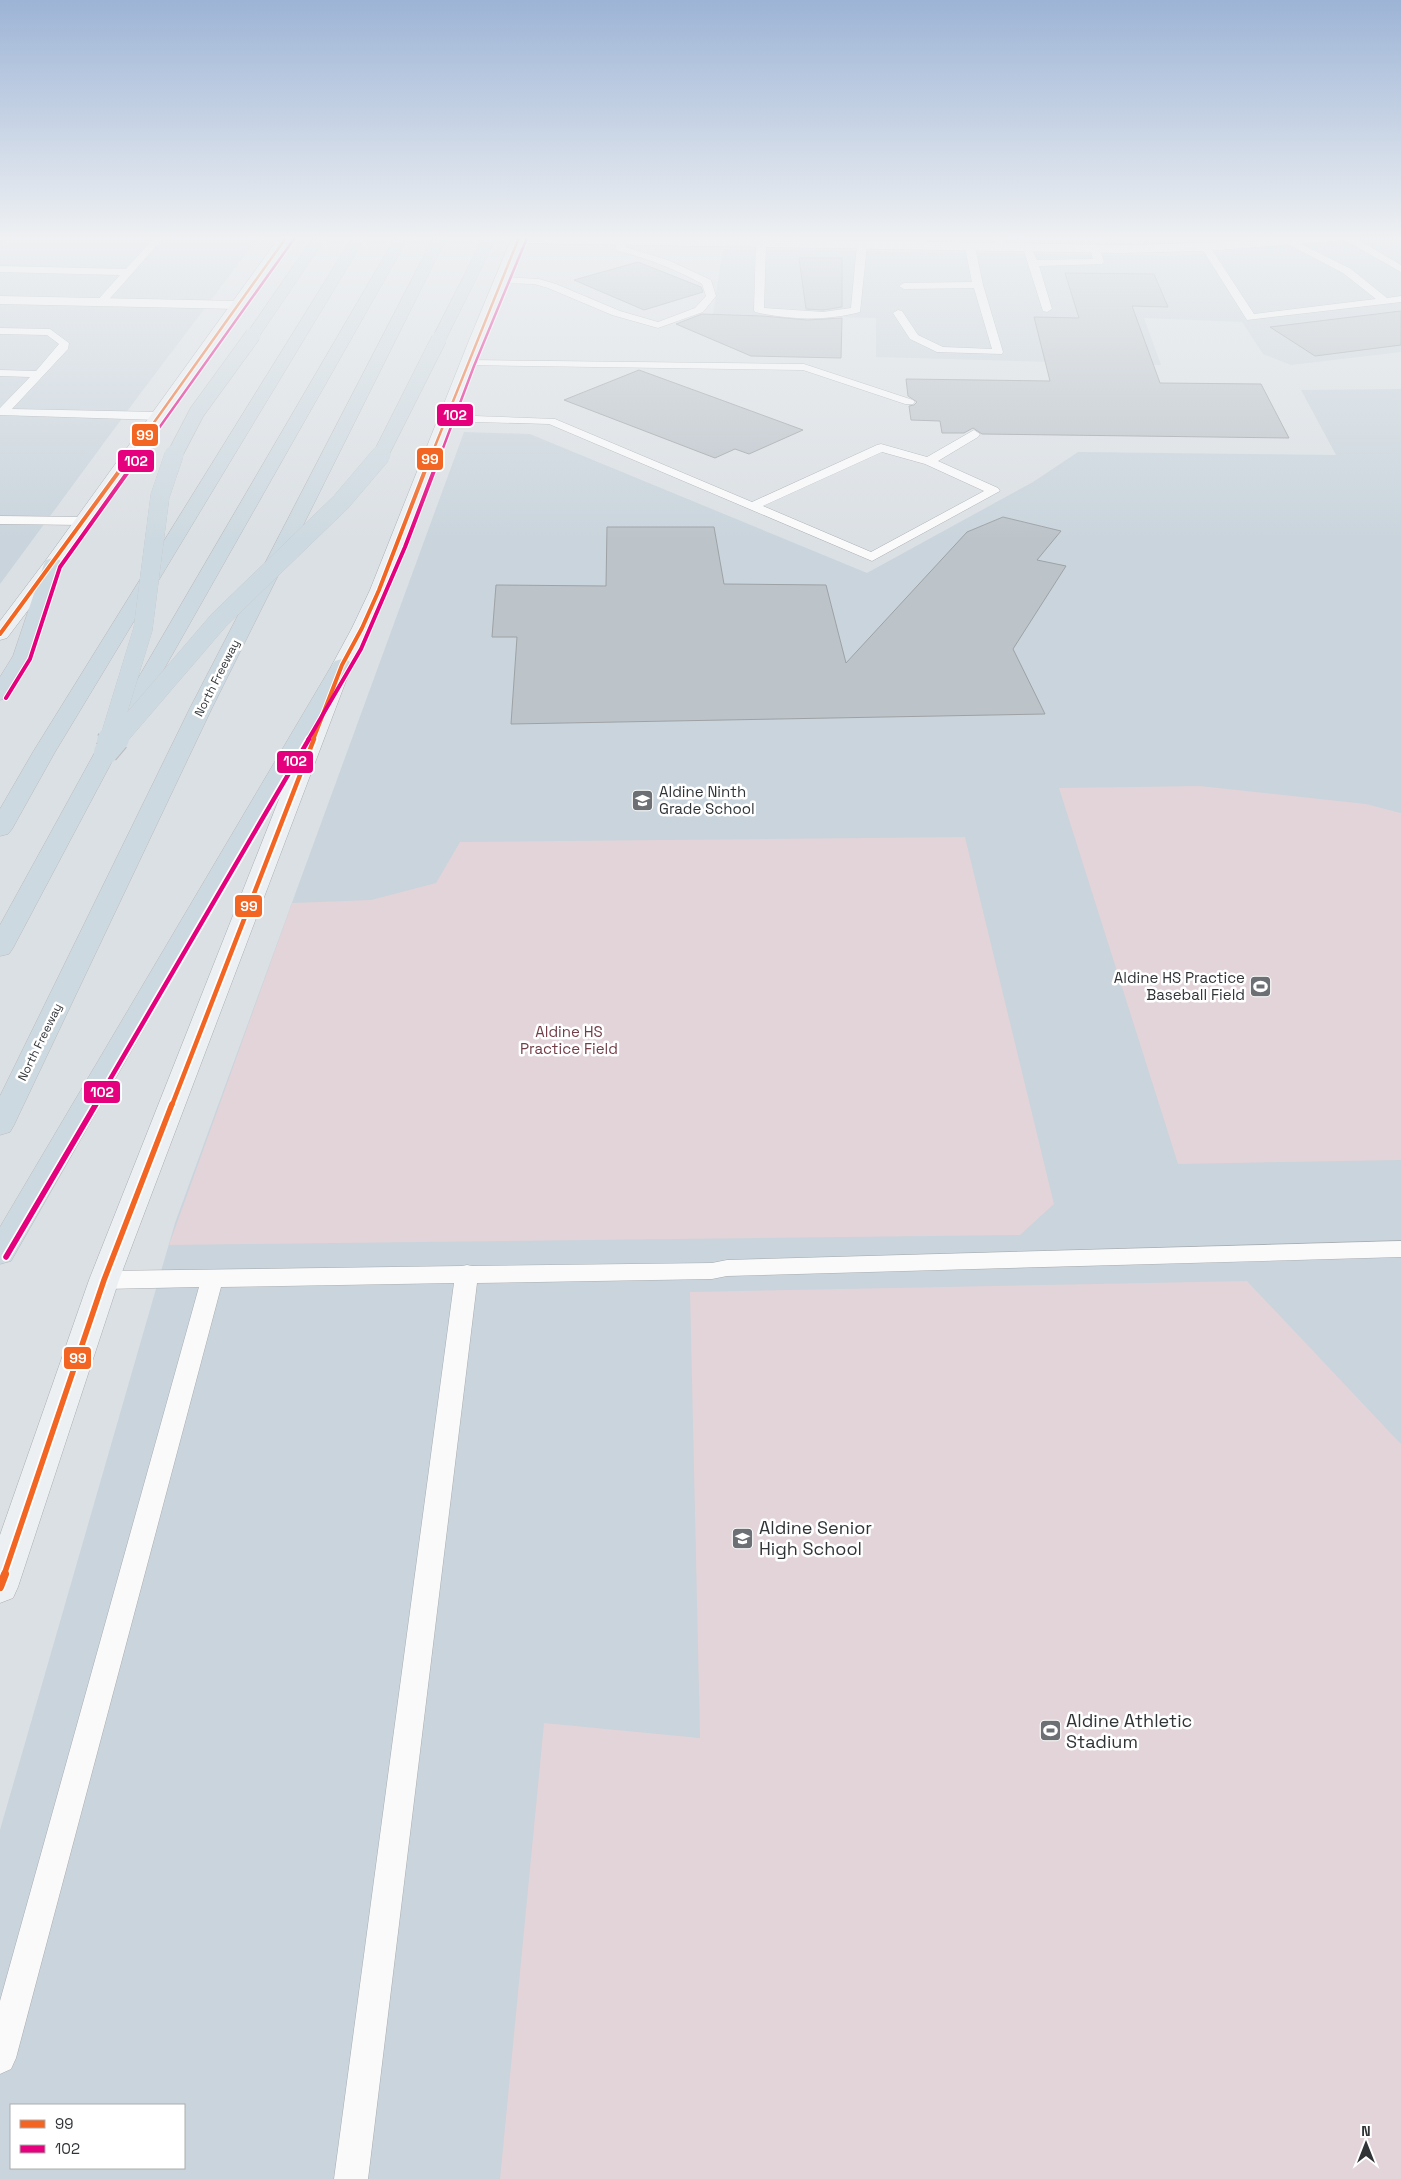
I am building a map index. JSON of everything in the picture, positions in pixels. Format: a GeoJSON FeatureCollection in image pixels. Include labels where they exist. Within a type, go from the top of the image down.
{"type":"FeatureCollection","features":[{"type":"Feature","properties":{"kind":"highway"},"geometry":{"type":"LineString","coordinates":[[106,752],[143,630],[160,496],[175,453],[197,412],[252,337]]}},
{"type":"Feature","properties":{"kind":"highway"},"geometry":{"type":"LineString","coordinates":[[0,829],[44,752],[299,337]]}},
{"type":"Feature","properties":{"kind":"highway"},"geometry":{"type":"LineString","coordinates":[[0,948],[106,752],[347,337]]}},
{"type":"Feature","properties":{"kind":"highway","name":"North Freeway"},"geometry":{"type":"LineString","coordinates":[[0,1125],[201,708],[390,337]]}},
{"type":"Feature","properties":{"kind":"highway"},"geometry":{"type":"LineString","coordinates":[[106,752],[219,620],[341,502],[379,459],[440,337]]}},
{"type":"Feature","properties":{"kind":"highway"},"geometry":{"type":"LineString","coordinates":[[0,694],[23,656],[53,564]]}},
{"type":"Feature","properties":{"kind":"highway"},"geometry":{"type":"LineString","coordinates":[[0,1254],[342,665]]}},
{"type":"Feature","properties":{"kind":"main road"},"geometry":{"type":"LineString","coordinates":[[0,634],[8,614],[53,564],[216,337]]}},
{"type":"Feature","properties":{"kind":"main road"},"geometry":{"type":"LineString","coordinates":[[0,1587],[104,1280],[342,665],[355,645],[394,553],[478,337]]}},
{"type":"Feature","properties":{"kind":"lane"},"geometry":{"type":"LineString","coordinates":[[0,427],[5,412],[64,347],[64,343],[56,337]]}},
{"type":"Feature","properties":{"kind":"lane"},"geometry":{"type":"LineString","coordinates":[[914,337],[941,350],[998,352],[993,337]]}},
{"type":"Feature","properties":{"kind":"lane"},"geometry":{"type":"LineString","coordinates":[[467,363],[804,367],[909,402]]}},
{"type":"Feature","properties":{"kind":"lane"},"geometry":{"type":"LineString","coordinates":[[0,373],[38,374]]}},
{"type":"Feature","properties":{"kind":"lane"},"geometry":{"type":"LineString","coordinates":[[5,412],[159,416]]}},
{"type":"Feature","properties":{"kind":"lane"},"geometry":{"type":"LineString","coordinates":[[446,419],[550,421],[872,557],[994,491],[929,461],[881,448],[753,506]]}},
{"type":"Feature","properties":{"kind":"lane"},"geometry":{"type":"LineString","coordinates":[[929,461],[974,434]]}},
{"type":"Feature","properties":{"kind":"lane"},"geometry":{"type":"LineString","coordinates":[[0,520],[84,521]]}},
{"type":"Feature","properties":{"kind":"lane"},"geometry":{"type":"LineString","coordinates":[[104,1280],[468,1273],[712,1271],[727,1268],[1401,1249]]}},
{"type":"Feature","properties":{"kind":"lane"},"geometry":{"type":"LineString","coordinates":[[351,2179],[468,1273]]}},
{"type":"Feature","properties":{"kind":"lane"},"geometry":{"type":"LineString","coordinates":[[0,2058],[212,1279]]}},
{"type":"Feature","properties":{"kind":"shaded area"},"geometry":{"type":"Polygon","coordinates":[[[0,337],[183,337],[140,394],[0,584],[0,337]]]}},
{"type":"Feature","properties":{"kind":"shaded area"},"geometry":{"type":"Polygon","coordinates":[[[876,337],[1151,337],[1161,365],[876,357],[876,337]]]}},
{"type":"Feature","properties":{"kind":"shaded area"},"geometry":{"type":"Polygon","coordinates":[[[1252,337],[1401,337],[1401,352],[1291,365],[1263,354],[1252,337]]]}},
{"type":"Feature","properties":{"kind":"shaded area","name":"Aldine Senior High School"},"geometry":{"type":"Polygon","coordinates":[[[1401,389],[1401,2179],[0,2179],[0,1830],[175,1223],[464,432],[530,434],[867,573],[1033,482],[1078,452],[1336,455],[1301,390],[1401,389]]]}},
{"type":"Feature","properties":{"kind":"green space","name":"Aldine HS Practice Baseball Field"},"geometry":{"type":"Polygon","coordinates":[[[1200,786],[1366,804],[1401,813],[1401,1160],[1178,1164],[1059,788],[1200,786]]]}},
{"type":"Feature","properties":{"kind":"green space","name":"Aldine HS Practice Field"},"geometry":{"type":"Polygon","coordinates":[[[965,837],[1054,1204],[1020,1235],[169,1245],[292,903],[371,900],[436,883],[460,842],[965,837]]]}},
{"type":"Feature","properties":{"kind":"green space","name":"Aldine Athletic Stadium"},"geometry":{"type":"Polygon","coordinates":[[[1247,1281],[1401,1444],[1401,2179],[500,2179],[544,1723],[700,1738],[690,1292],[1247,1281]]]}},
{"type":"Feature","properties":{"kind":"building"},"geometry":{"type":"Polygon","coordinates":[[[706,337],[842,337],[841,358],[751,356],[706,337]]]}},
{"type":"Feature","properties":{"kind":"building"},"geometry":{"type":"Polygon","coordinates":[[[1039,337],[1143,337],[1160,383],[1261,384],[1289,438],[982,434],[973,428],[964,433],[942,433],[940,421],[911,420],[909,406],[917,402],[908,396],[906,379],[1050,381],[1039,337]]]}},
{"type":"Feature","properties":{"kind":"building"},"geometry":{"type":"Polygon","coordinates":[[[1285,337],[1401,337],[1401,345],[1315,356],[1285,337]]]}},
{"type":"Feature","properties":{"kind":"building"},"geometry":{"type":"Polygon","coordinates":[[[639,370],[803,430],[749,454],[735,449],[715,458],[564,400],[639,370]]]}},
{"type":"Feature","properties":{"kind":"building"},"geometry":{"type":"Polygon","coordinates":[[[1003,517],[1061,531],[1037,560],[1066,566],[1013,649],[1045,714],[511,724],[517,637],[492,637],[496,585],[606,586],[607,527],[714,527],[724,584],[826,585],[846,663],[967,532],[1003,517]]]}},
{"type":"Feature","properties":{"kind":"transit line","name":"99"},"geometry":{"type":"LineString","coordinates":[[0,634],[53,564],[215,337]]}},
{"type":"Feature","properties":{"kind":"transit line","name":"102"},"geometry":{"type":"LineString","coordinates":[[6,698],[30,659],[60,567],[224,337]]}},
{"type":"Feature","properties":{"kind":"transit line","name":"99"},"geometry":{"type":"LineString","coordinates":[[0,1587],[104,1280],[342,665],[362,628],[379,590],[478,337]]}},
{"type":"Feature","properties":{"kind":"transit line","name":"102"},"geometry":{"type":"LineString","coordinates":[[6,1257],[361,649],[405,547],[486,337]]}},
{"type":"Feature","properties":{"kind":"place","name":"Aldine Ninth Grade School"},"geometry":{"type":"Point","coordinates":[643,801]}},
{"type":"Feature","properties":{"kind":"place","name":"Aldine HS Practice Baseball Field"},"geometry":{"type":"Point","coordinates":[1261,987]}},
{"type":"Feature","properties":{"kind":"place","name":"Aldine Senior High School"},"geometry":{"type":"Point","coordinates":[743,1538]}},
{"type":"Feature","properties":{"kind":"place","name":"Aldine Athletic Stadium"},"geometry":{"type":"Point","coordinates":[1050,1731]}}]}
